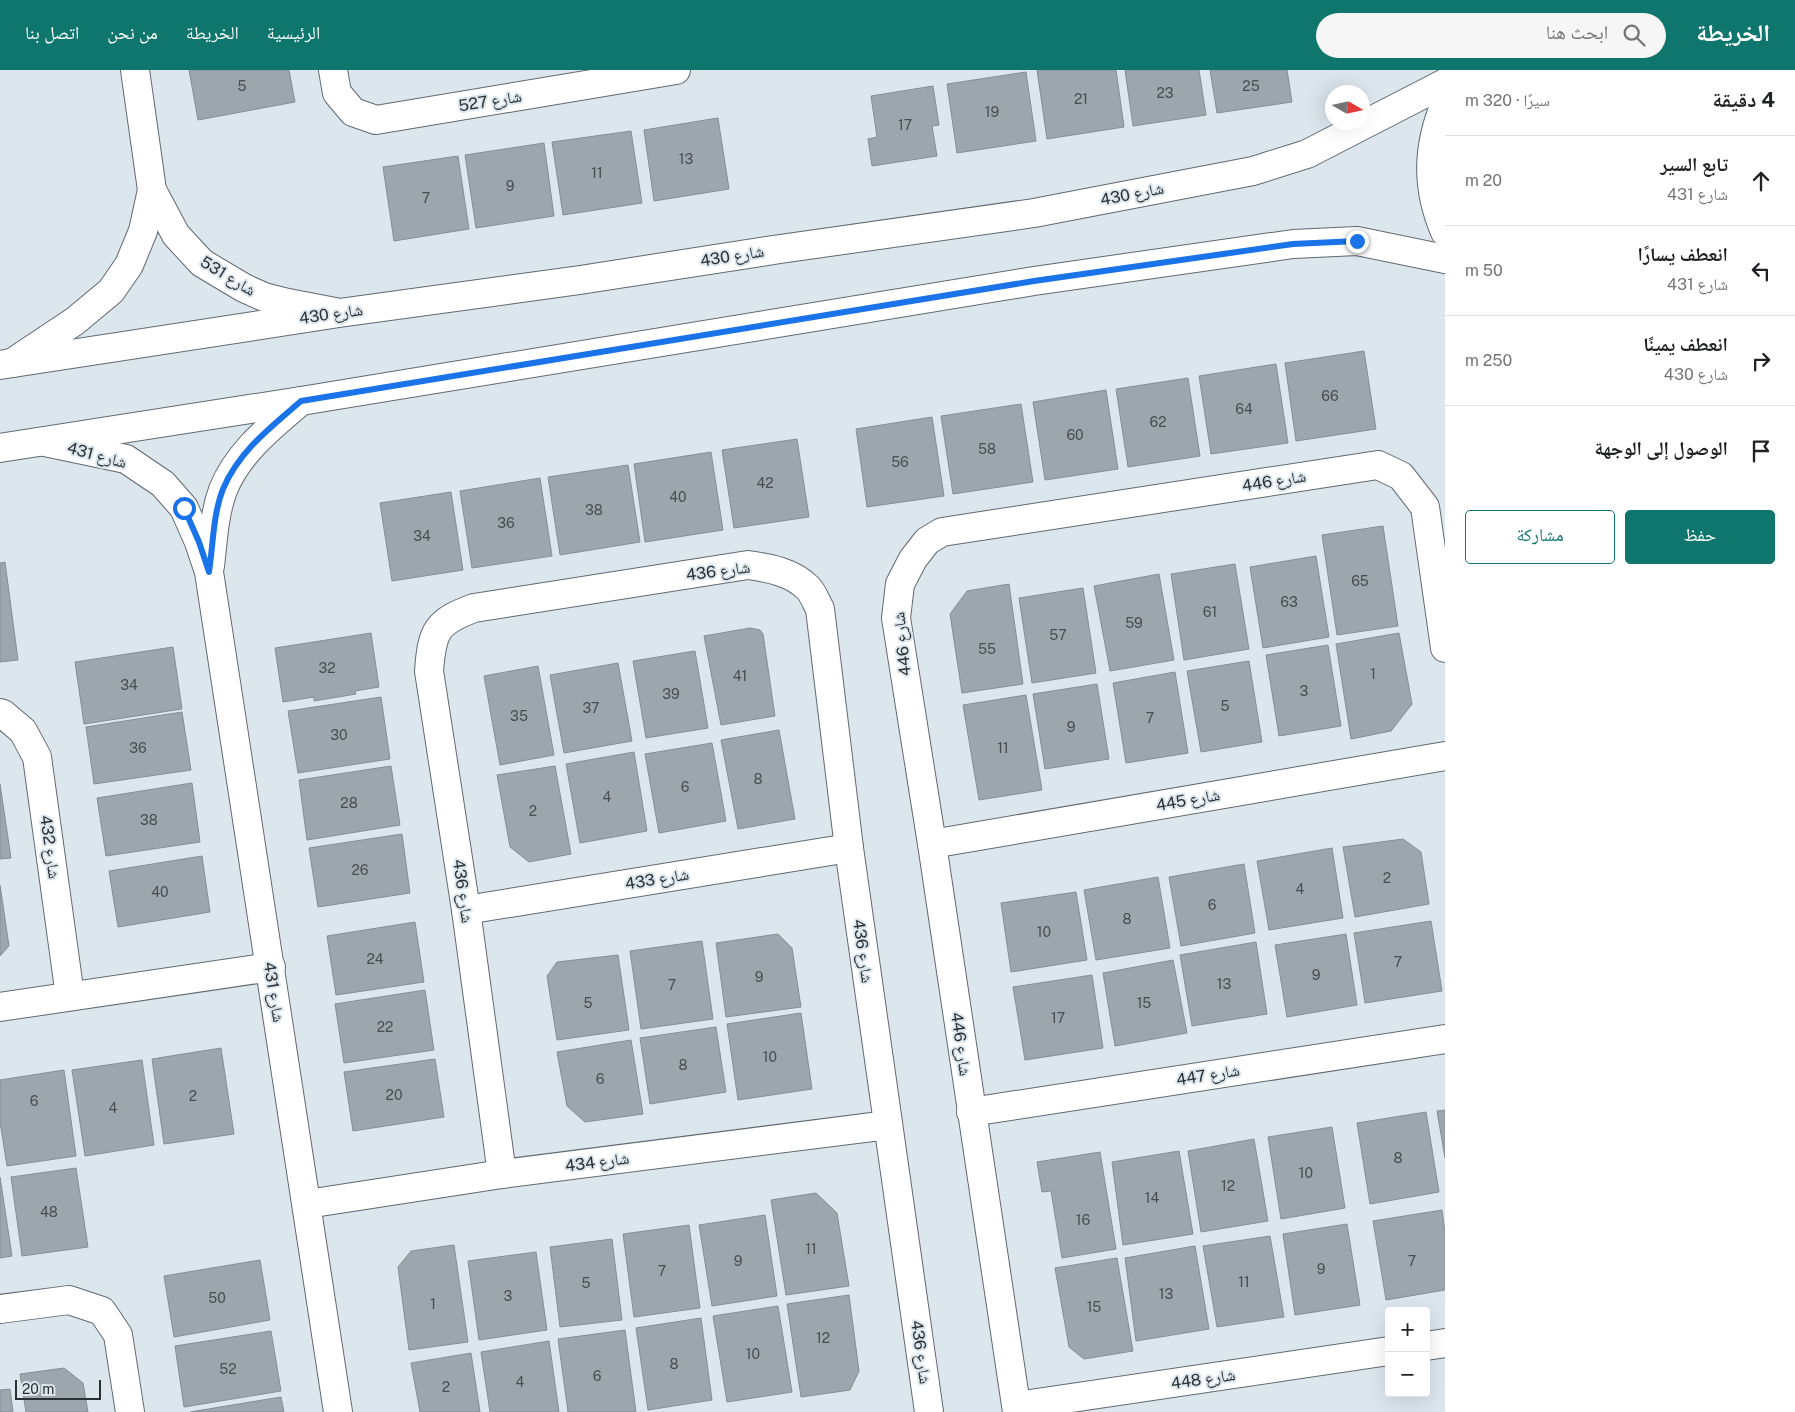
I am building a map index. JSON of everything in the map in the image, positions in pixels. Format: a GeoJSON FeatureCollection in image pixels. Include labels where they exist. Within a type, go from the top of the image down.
{"type":"FeatureCollection","features":[{"type":"Feature","properties":{"kind":"street","name":"شارع 531"},"geometry":{"type":"LineString","coordinates":[[135,70],[152,190],[176,235],[202,263],[244,288],[264,297],[288,304],[339,313]]}},
{"type":"Feature","properties":{"kind":"street","name":"شارع 527"},"geometry":{"type":"LineString","coordinates":[[334,70],[337,93],[353,112],[376,120],[676,70]]}},
{"type":"Feature","properties":{"kind":"street","name":"شارع 430"},"geometry":{"type":"LineString","coordinates":[[6,364],[339,313],[580,280],[1034,213],[1254,171],[1307,154],[1445,82]]}},
{"type":"Feature","properties":{"kind":"street"},"geometry":{"type":"LineString","coordinates":[[1445,104],[1436,125],[1431,154],[1431,183],[1437,212],[1445,232]]}},
{"type":"Feature","properties":{"kind":"street","name":"شارع 531"},"geometry":{"type":"LineString","coordinates":[[6,364],[75,321],[111,291],[129,265],[143,231],[152,190]]}},
{"type":"Feature","properties":{"kind":"street"},"geometry":{"type":"LineString","coordinates":[[0,448],[301,401],[1034,281],[1293,244],[1357,241],[1445,259]]}},
{"type":"Feature","properties":{"kind":"street","name":"شارع 431"},"geometry":{"type":"LineString","coordinates":[[209,572],[223,489],[256,439],[301,401]]}},
{"type":"Feature","properties":{"kind":"street","name":"شارع 431"},"geometry":{"type":"LineString","coordinates":[[45,442],[126,459],[163,484],[184,508],[199,542],[209,572],[338,1412]]}},
{"type":"Feature","properties":{"kind":"street","name":"شارع 446"},"geometry":{"type":"LineString","coordinates":[[1017,1409],[896,618],[900,584],[913,559],[927,541],[942,532],[1378,464],[1401,476],[1424,507],[1445,648]]}},
{"type":"Feature","properties":{"kind":"street","name":"شارع 436"},"geometry":{"type":"LineString","coordinates":[[502,1174],[466,910],[430,671],[431,650],[437,630],[453,616],[474,608],[748,566],[770,568],[794,578],[808,589],[820,609],[849,848],[929,1412]]}},
{"type":"Feature","properties":{"kind":"street","name":"شارع 432"},"geometry":{"type":"LineString","coordinates":[[0,713],[23,731],[37,757],[70,996]]}},
{"type":"Feature","properties":{"kind":"street","name":"شارع 445"},"geometry":{"type":"LineString","coordinates":[[932,844],[1445,756]]}},
{"type":"Feature","properties":{"kind":"street","name":"شارع 433"},"geometry":{"type":"LineString","coordinates":[[466,910],[849,848]]}},
{"type":"Feature","properties":{"kind":"street"},"geometry":{"type":"LineString","coordinates":[[0,1007],[271,967]]}},
{"type":"Feature","properties":{"kind":"street","name":"شارع 447"},"geometry":{"type":"LineString","coordinates":[[971,1112],[1445,1039]]}},
{"type":"Feature","properties":{"kind":"street","name":"شارع 434"},"geometry":{"type":"LineString","coordinates":[[306,1204],[502,1174],[888,1125]]}},
{"type":"Feature","properties":{"kind":"street"},"geometry":{"type":"LineString","coordinates":[[0,1309],[69,1300],[102,1311],[118,1335],[130,1412]]}},
{"type":"Feature","properties":{"kind":"street"},"geometry":{"type":"LineString","coordinates":[[1430,1345],[1445,1343]]}},
{"type":"Feature","properties":{"kind":"street","name":"شارع 448"},"geometry":{"type":"LineString","coordinates":[[1017,1409],[1385,1353]]}},
{"type":"Feature","properties":{"kind":"building"},"geometry":{"type":"Polygon","coordinates":[[[189,70],[289,70],[295,102],[198,120],[189,70]]]}},
{"type":"Feature","properties":{"kind":"building"},"geometry":{"type":"Polygon","coordinates":[[[1037,70],[1116,70],[1124,127],[1047,139],[1037,70]]]}},
{"type":"Feature","properties":{"kind":"building"},"geometry":{"type":"Polygon","coordinates":[[[1125,70],[1199,70],[1206,115],[1133,126],[1125,70]]]}},
{"type":"Feature","properties":{"kind":"building"},"geometry":{"type":"Polygon","coordinates":[[[1210,70],[1287,70],[1292,102],[1217,113],[1210,70]]]}},
{"type":"Feature","properties":{"kind":"building"},"geometry":{"type":"Polygon","coordinates":[[[1026,72],[1036,141],[957,153],[947,84],[1026,72]]]}},
{"type":"Feature","properties":{"kind":"building"},"geometry":{"type":"Polygon","coordinates":[[[933,86],[939,125],[932,126],[937,156],[872,166],[868,139],[877,137],[871,96],[933,86]]]}},
{"type":"Feature","properties":{"kind":"building"},"geometry":{"type":"Polygon","coordinates":[[[718,118],[729,189],[654,201],[644,130],[718,118]]]}},
{"type":"Feature","properties":{"kind":"building"},"geometry":{"type":"Polygon","coordinates":[[[631,131],[642,203],[563,215],[552,142],[631,131]]]}},
{"type":"Feature","properties":{"kind":"building"},"geometry":{"type":"Polygon","coordinates":[[[544,143],[554,216],[476,228],[465,155],[544,143]]]}},
{"type":"Feature","properties":{"kind":"building"},"geometry":{"type":"Polygon","coordinates":[[[458,156],[469,229],[394,241],[383,167],[458,156]]]}},
{"type":"Feature","properties":{"kind":"building"},"geometry":{"type":"Polygon","coordinates":[[[1364,351],[1376,429],[1296,441],[1285,363],[1364,351]]]}},
{"type":"Feature","properties":{"kind":"building"},"geometry":{"type":"Polygon","coordinates":[[[1276,364],[1288,443],[1211,454],[1199,376],[1276,364]]]}},
{"type":"Feature","properties":{"kind":"building"},"geometry":{"type":"Polygon","coordinates":[[[1188,378],[1200,456],[1128,467],[1116,389],[1188,378]]]}},
{"type":"Feature","properties":{"kind":"building"},"geometry":{"type":"Polygon","coordinates":[[[1106,390],[1118,469],[1045,480],[1033,402],[1106,390]]]}},
{"type":"Feature","properties":{"kind":"building"},"geometry":{"type":"Polygon","coordinates":[[[1021,404],[1033,482],[953,494],[941,416],[1021,404]]]}},
{"type":"Feature","properties":{"kind":"building"},"geometry":{"type":"Polygon","coordinates":[[[932,417],[944,496],[867,507],[856,429],[932,417]]]}},
{"type":"Feature","properties":{"kind":"building"},"geometry":{"type":"Polygon","coordinates":[[[797,439],[809,517],[734,528],[722,450],[797,439]]]}},
{"type":"Feature","properties":{"kind":"building"},"geometry":{"type":"Polygon","coordinates":[[[711,452],[723,530],[645,542],[634,464],[711,452]]]}},
{"type":"Feature","properties":{"kind":"building"},"geometry":{"type":"Polygon","coordinates":[[[628,465],[640,542],[560,555],[548,477],[628,465]]]}},
{"type":"Feature","properties":{"kind":"building"},"geometry":{"type":"Polygon","coordinates":[[[540,478],[552,556],[472,568],[460,491],[540,478]]]}},
{"type":"Feature","properties":{"kind":"building"},"geometry":{"type":"Polygon","coordinates":[[[451,492],[463,570],[392,581],[380,503],[451,492]]]}},
{"type":"Feature","properties":{"kind":"building"},"geometry":{"type":"Polygon","coordinates":[[[1383,526],[1398,626],[1337,635],[1322,535],[1383,526]]]}},
{"type":"Feature","properties":{"kind":"building"},"geometry":{"type":"Polygon","coordinates":[[[1316,556],[1329,637],[1263,648],[1250,567],[1316,556]]]}},
{"type":"Feature","properties":{"kind":"building"},"geometry":{"type":"Polygon","coordinates":[[[5,562],[18,660],[0,662],[0,563],[5,562]]]}},
{"type":"Feature","properties":{"kind":"building"},"geometry":{"type":"Polygon","coordinates":[[[1235,564],[1249,649],[1184,660],[1171,574],[1235,564]]]}},
{"type":"Feature","properties":{"kind":"building"},"geometry":{"type":"Polygon","coordinates":[[[1159,574],[1174,660],[1110,671],[1094,586],[1159,574]]]}},
{"type":"Feature","properties":{"kind":"building"},"geometry":{"type":"Polygon","coordinates":[[[1009,584],[1023,684],[962,693],[950,614],[967,591],[1009,584]]]}},
{"type":"Feature","properties":{"kind":"building"},"geometry":{"type":"Polygon","coordinates":[[[1083,588],[1096,673],[1032,683],[1019,598],[1083,588]]]}},
{"type":"Feature","properties":{"kind":"building"},"geometry":{"type":"Polygon","coordinates":[[[750,628],[760,630],[763,634],[775,716],[721,725],[704,636],[750,628]]]}},
{"type":"Feature","properties":{"kind":"building"},"geometry":{"type":"Polygon","coordinates":[[[371,633],[379,687],[355,691],[356,694],[314,701],[314,697],[283,702],[275,648],[371,633]]]}},
{"type":"Feature","properties":{"kind":"building"},"geometry":{"type":"Polygon","coordinates":[[[1399,633],[1412,704],[1391,731],[1351,739],[1336,644],[1399,633]]]}},
{"type":"Feature","properties":{"kind":"building"},"geometry":{"type":"Polygon","coordinates":[[[1328,645],[1341,726],[1279,736],[1266,655],[1328,645]]]}},
{"type":"Feature","properties":{"kind":"building"},"geometry":{"type":"Polygon","coordinates":[[[173,647],[182,709],[84,724],[75,662],[173,647]]]}},
{"type":"Feature","properties":{"kind":"building"},"geometry":{"type":"Polygon","coordinates":[[[695,651],[708,728],[646,738],[633,661],[695,651]]]}},
{"type":"Feature","properties":{"kind":"building"},"geometry":{"type":"Polygon","coordinates":[[[1249,661],[1262,742],[1201,752],[1187,671],[1249,661]]]}},
{"type":"Feature","properties":{"kind":"building"},"geometry":{"type":"Polygon","coordinates":[[[618,663],[632,741],[564,753],[550,675],[618,663]]]}},
{"type":"Feature","properties":{"kind":"building"},"geometry":{"type":"Polygon","coordinates":[[[538,666],[554,755],[500,765],[484,676],[538,666]]]}},
{"type":"Feature","properties":{"kind":"building"},"geometry":{"type":"Polygon","coordinates":[[[1175,672],[1188,753],[1126,763],[1113,683],[1175,672]]]}},
{"type":"Feature","properties":{"kind":"building"},"geometry":{"type":"Polygon","coordinates":[[[1097,684],[1109,759],[1045,769],[1033,694],[1097,684]]]}},
{"type":"Feature","properties":{"kind":"building"},"geometry":{"type":"Polygon","coordinates":[[[1026,695],[1042,790],[979,800],[963,705],[1026,695]]]}},
{"type":"Feature","properties":{"kind":"building"},"geometry":{"type":"Polygon","coordinates":[[[381,697],[390,759],[298,773],[288,711],[381,697]]]}},
{"type":"Feature","properties":{"kind":"building"},"geometry":{"type":"Polygon","coordinates":[[[182,712],[191,770],[94,784],[86,727],[182,712]]]}},
{"type":"Feature","properties":{"kind":"building"},"geometry":{"type":"Polygon","coordinates":[[[779,730],[795,819],[738,829],[721,740],[779,730]]]}},
{"type":"Feature","properties":{"kind":"building"},"geometry":{"type":"Polygon","coordinates":[[[712,743],[726,821],[659,833],[645,754],[712,743]]]}},
{"type":"Feature","properties":{"kind":"building"},"geometry":{"type":"Polygon","coordinates":[[[634,752],[647,831],[580,843],[566,764],[634,752]]]}},
{"type":"Feature","properties":{"kind":"building"},"geometry":{"type":"Polygon","coordinates":[[[391,766],[400,825],[307,840],[299,780],[391,766]]]}},
{"type":"Feature","properties":{"kind":"building"},"geometry":{"type":"Polygon","coordinates":[[[555,766],[571,854],[529,862],[510,847],[497,775],[555,766]]]}},
{"type":"Feature","properties":{"kind":"building"},"geometry":{"type":"Polygon","coordinates":[[[192,783],[200,842],[106,856],[97,798],[192,783]]]}},
{"type":"Feature","properties":{"kind":"building"},"geometry":{"type":"Polygon","coordinates":[[[0,784],[11,858],[0,859],[0,784]]]}},
{"type":"Feature","properties":{"kind":"building"},"geometry":{"type":"Polygon","coordinates":[[[402,834],[410,893],[318,907],[309,848],[402,834]]]}},
{"type":"Feature","properties":{"kind":"building"},"geometry":{"type":"Polygon","coordinates":[[[1403,839],[1421,852],[1429,904],[1355,917],[1343,847],[1403,839]]]}},
{"type":"Feature","properties":{"kind":"building"},"geometry":{"type":"Polygon","coordinates":[[[1332,848],[1343,918],[1269,930],[1257,861],[1332,848]]]}},
{"type":"Feature","properties":{"kind":"building"},"geometry":{"type":"Polygon","coordinates":[[[202,856],[210,912],[118,927],[109,871],[202,856]]]}},
{"type":"Feature","properties":{"kind":"building"},"geometry":{"type":"Polygon","coordinates":[[[1244,864],[1255,933],[1181,946],[1169,877],[1244,864]]]}},
{"type":"Feature","properties":{"kind":"building"},"geometry":{"type":"Polygon","coordinates":[[[1158,877],[1170,948],[1096,960],[1084,890],[1158,877]]]}},
{"type":"Feature","properties":{"kind":"building"},"geometry":{"type":"Polygon","coordinates":[[[0,885],[9,946],[0,956],[0,885]]]}},
{"type":"Feature","properties":{"kind":"building"},"geometry":{"type":"Polygon","coordinates":[[[1076,892],[1087,960],[1011,972],[1001,903],[1076,892]]]}},
{"type":"Feature","properties":{"kind":"building"},"geometry":{"type":"Polygon","coordinates":[[[1431,921],[1442,991],[1365,1003],[1354,933],[1431,921]]]}},
{"type":"Feature","properties":{"kind":"building"},"geometry":{"type":"Polygon","coordinates":[[[415,922],[424,982],[336,995],[327,936],[415,922]]]}},
{"type":"Feature","properties":{"kind":"building"},"geometry":{"type":"Polygon","coordinates":[[[778,934],[792,948],[801,1007],[726,1017],[716,943],[778,934]]]}},
{"type":"Feature","properties":{"kind":"building"},"geometry":{"type":"Polygon","coordinates":[[[1346,934],[1357,1005],[1287,1017],[1275,945],[1346,934]]]}},
{"type":"Feature","properties":{"kind":"building"},"geometry":{"type":"Polygon","coordinates":[[[702,941],[713,1019],[641,1029],[630,951],[702,941]]]}},
{"type":"Feature","properties":{"kind":"building"},"geometry":{"type":"Polygon","coordinates":[[[1256,942],[1267,1014],[1192,1026],[1180,955],[1256,942]]]}},
{"type":"Feature","properties":{"kind":"building"},"geometry":{"type":"Polygon","coordinates":[[[618,955],[629,1030],[557,1040],[547,976],[557,962],[618,955]]]}},
{"type":"Feature","properties":{"kind":"building"},"geometry":{"type":"Polygon","coordinates":[[[1173,960],[1187,1033],[1115,1046],[1103,973],[1173,960]]]}},
{"type":"Feature","properties":{"kind":"building"},"geometry":{"type":"Polygon","coordinates":[[[1092,975],[1103,1048],[1025,1060],[1013,987],[1092,975]]]}},
{"type":"Feature","properties":{"kind":"building"},"geometry":{"type":"Polygon","coordinates":[[[425,990],[434,1050],[344,1063],[335,1004],[425,990]]]}},
{"type":"Feature","properties":{"kind":"building"},"geometry":{"type":"Polygon","coordinates":[[[801,1013],[812,1089],[738,1100],[727,1024],[801,1013]]]}},
{"type":"Feature","properties":{"kind":"building"},"geometry":{"type":"Polygon","coordinates":[[[716,1027],[726,1092],[650,1104],[640,1038],[716,1027]]]}},
{"type":"Feature","properties":{"kind":"building"},"geometry":{"type":"Polygon","coordinates":[[[631,1040],[643,1114],[585,1122],[567,1106],[557,1052],[631,1040]]]}},
{"type":"Feature","properties":{"kind":"building"},"geometry":{"type":"Polygon","coordinates":[[[221,1048],[234,1134],[164,1144],[152,1059],[221,1048]]]}},
{"type":"Feature","properties":{"kind":"building"},"geometry":{"type":"Polygon","coordinates":[[[435,1059],[444,1117],[353,1131],[344,1072],[435,1059]]]}},
{"type":"Feature","properties":{"kind":"building"},"geometry":{"type":"Polygon","coordinates":[[[142,1060],[154,1145],[85,1156],[72,1070],[142,1060]]]}},
{"type":"Feature","properties":{"kind":"building"},"geometry":{"type":"Polygon","coordinates":[[[64,1070],[76,1156],[7,1166],[0,1122],[0,1080],[64,1070]]]}},
{"type":"Feature","properties":{"kind":"building"},"geometry":{"type":"Polygon","coordinates":[[[1445,1110],[1445,1158],[1437,1111],[1445,1110]]]}},
{"type":"Feature","properties":{"kind":"building"},"geometry":{"type":"Polygon","coordinates":[[[1426,1112],[1439,1192],[1370,1204],[1357,1123],[1426,1112]]]}},
{"type":"Feature","properties":{"kind":"building"},"geometry":{"type":"Polygon","coordinates":[[[1332,1127],[1345,1208],[1281,1219],[1268,1137],[1332,1127]]]}},
{"type":"Feature","properties":{"kind":"building"},"geometry":{"type":"Polygon","coordinates":[[[1254,1139],[1268,1221],[1201,1232],[1188,1151],[1254,1139]]]}},
{"type":"Feature","properties":{"kind":"building"},"geometry":{"type":"Polygon","coordinates":[[[1179,1151],[1193,1234],[1123,1245],[1112,1162],[1179,1151]]]}},
{"type":"Feature","properties":{"kind":"building"},"geometry":{"type":"Polygon","coordinates":[[[1100,1152],[1116,1249],[1062,1258],[1051,1191],[1042,1192],[1037,1162],[1100,1152]]]}},
{"type":"Feature","properties":{"kind":"building"},"geometry":{"type":"Polygon","coordinates":[[[76,1168],[88,1247],[22,1256],[11,1177],[76,1168]]]}},
{"type":"Feature","properties":{"kind":"building"},"geometry":{"type":"Polygon","coordinates":[[[0,1177],[12,1256],[0,1258],[0,1177]]]}},
{"type":"Feature","properties":{"kind":"building"},"geometry":{"type":"Polygon","coordinates":[[[816,1193],[837,1213],[849,1286],[786,1295],[771,1200],[816,1193]]]}},
{"type":"Feature","properties":{"kind":"building"},"geometry":{"type":"Polygon","coordinates":[[[1442,1210],[1445,1232],[1445,1290],[1386,1300],[1373,1221],[1442,1210]]]}},
{"type":"Feature","properties":{"kind":"building"},"geometry":{"type":"Polygon","coordinates":[[[765,1215],[777,1296],[712,1306],[699,1225],[765,1215]]]}},
{"type":"Feature","properties":{"kind":"building"},"geometry":{"type":"Polygon","coordinates":[[[1347,1224],[1360,1305],[1295,1315],[1283,1234],[1347,1224]]]}},
{"type":"Feature","properties":{"kind":"building"},"geometry":{"type":"Polygon","coordinates":[[[689,1225],[700,1308],[634,1317],[623,1234],[689,1225]]]}},
{"type":"Feature","properties":{"kind":"building"},"geometry":{"type":"Polygon","coordinates":[[[1270,1236],[1284,1317],[1217,1327],[1203,1246],[1270,1236]]]}},
{"type":"Feature","properties":{"kind":"building"},"geometry":{"type":"Polygon","coordinates":[[[612,1239],[622,1320],[560,1327],[550,1247],[612,1239]]]}},
{"type":"Feature","properties":{"kind":"building"},"geometry":{"type":"Polygon","coordinates":[[[454,1245],[468,1342],[409,1350],[398,1267],[411,1251],[454,1245]]]}},
{"type":"Feature","properties":{"kind":"building"},"geometry":{"type":"Polygon","coordinates":[[[1195,1246],[1209,1329],[1136,1341],[1125,1258],[1195,1246]]]}},
{"type":"Feature","properties":{"kind":"building"},"geometry":{"type":"Polygon","coordinates":[[[536,1252],[547,1330],[479,1340],[468,1261],[536,1252]]]}},
{"type":"Feature","properties":{"kind":"building"},"geometry":{"type":"Polygon","coordinates":[[[1117,1258],[1133,1351],[1084,1359],[1069,1347],[1055,1268],[1117,1258]]]}},
{"type":"Feature","properties":{"kind":"building"},"geometry":{"type":"Polygon","coordinates":[[[260,1260],[270,1320],[174,1337],[164,1276],[260,1260]]]}},
{"type":"Feature","properties":{"kind":"building"},"geometry":{"type":"Polygon","coordinates":[[[849,1295],[859,1371],[850,1390],[801,1397],[787,1304],[849,1295]]]}},
{"type":"Feature","properties":{"kind":"building"},"geometry":{"type":"Polygon","coordinates":[[[778,1306],[792,1392],[727,1402],[713,1316],[778,1306]]]}},
{"type":"Feature","properties":{"kind":"building"},"geometry":{"type":"Polygon","coordinates":[[[701,1318],[712,1400],[648,1410],[636,1328],[701,1318]]]}},
{"type":"Feature","properties":{"kind":"building"},"geometry":{"type":"Polygon","coordinates":[[[625,1330],[636,1412],[568,1412],[558,1339],[625,1330]]]}},
{"type":"Feature","properties":{"kind":"building"},"geometry":{"type":"Polygon","coordinates":[[[271,1331],[281,1391],[184,1407],[175,1346],[271,1331]]]}},
{"type":"Feature","properties":{"kind":"building"},"geometry":{"type":"Polygon","coordinates":[[[549,1341],[559,1412],[490,1412],[481,1352],[549,1341]]]}},
{"type":"Feature","properties":{"kind":"building"},"geometry":{"type":"Polygon","coordinates":[[[471,1353],[480,1412],[420,1412],[411,1363],[471,1353]]]}},
{"type":"Feature","properties":{"kind":"building"},"geometry":{"type":"Polygon","coordinates":[[[64,1368],[83,1383],[88,1412],[26,1412],[20,1374],[64,1368]]]}},
{"type":"Feature","properties":{"kind":"building"},"geometry":{"type":"Polygon","coordinates":[[[10,1389],[13,1412],[0,1412],[0,1390],[10,1389]]]}},
{"type":"Feature","properties":{"kind":"building"},"geometry":{"type":"Polygon","coordinates":[[[281,1397],[284,1412],[190,1412],[281,1397]]]}},
{"type":"Feature","properties":{"kind":"route"},"geometry":{"type":"LineString","coordinates":[[184,508],[199,542],[209,572],[223,489],[256,439],[301,401],[1034,281],[1293,244],[1357,241]]}}]}
